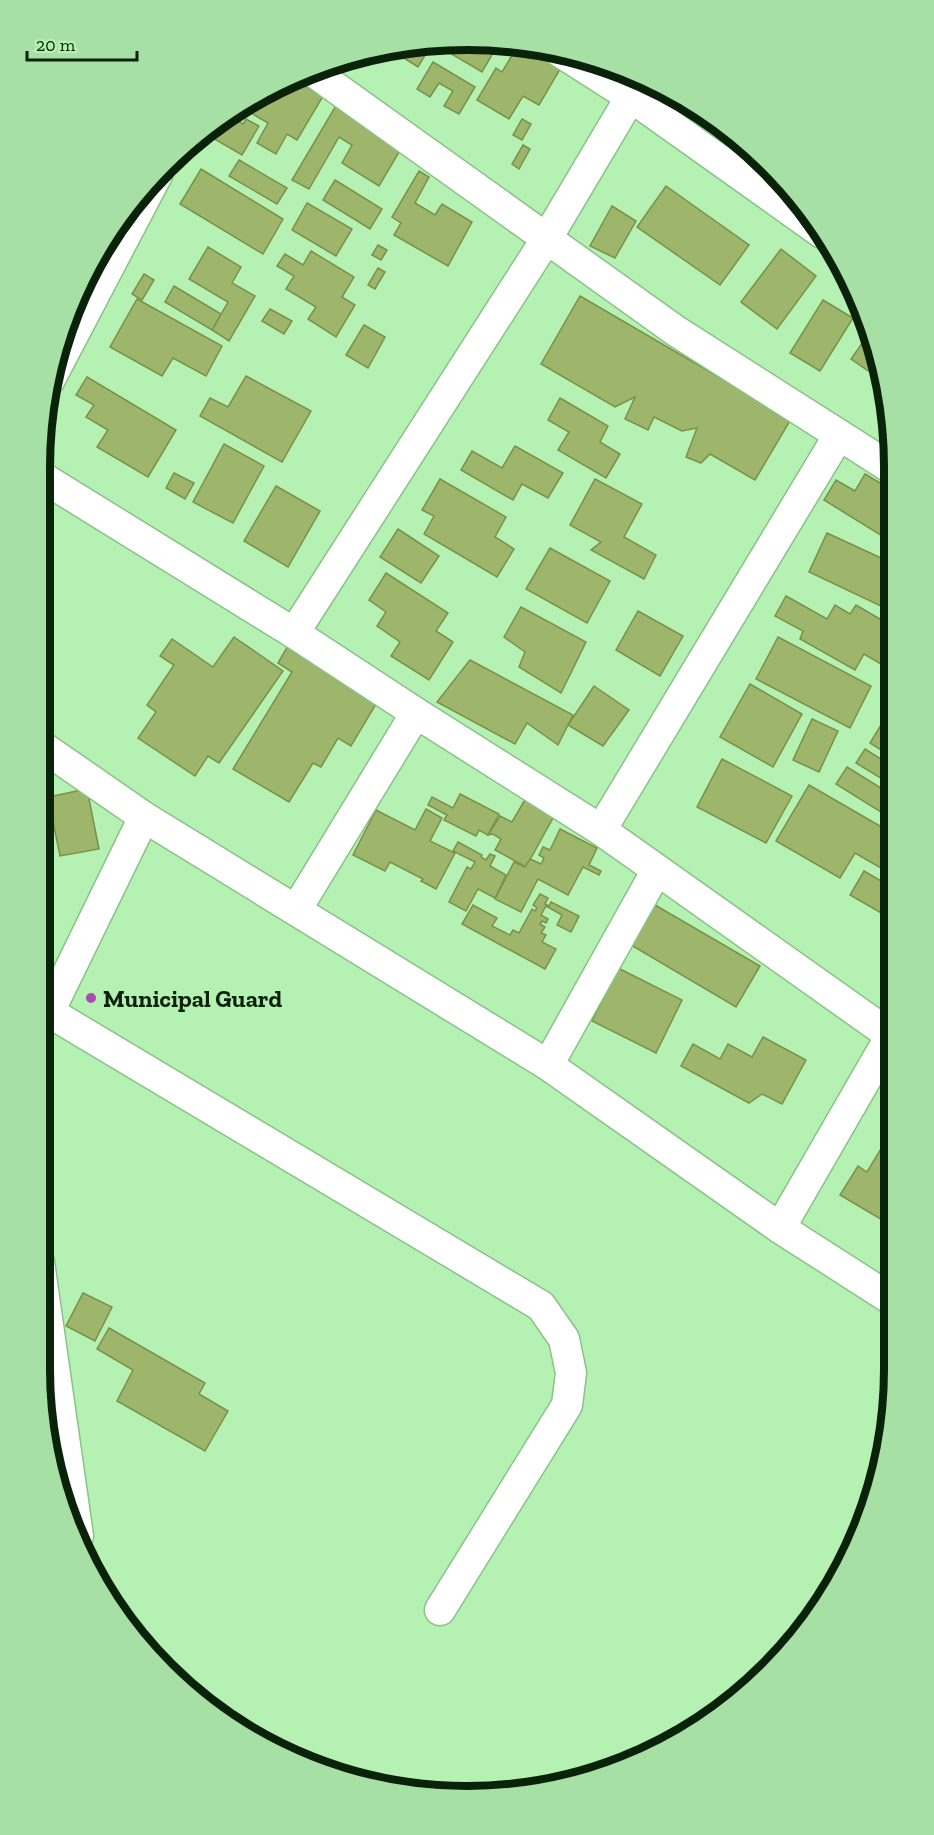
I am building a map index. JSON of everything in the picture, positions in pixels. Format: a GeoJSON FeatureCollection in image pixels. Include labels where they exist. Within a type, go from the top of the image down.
{"type":"FeatureCollection","features":[{"type":"Feature","properties":{"kind":"street"},"geometry":{"type":"LineString","coordinates":[[320,76],[676,331],[884,464]]}},
{"type":"Feature","properties":{"kind":"street"},"geometry":{"type":"LineString","coordinates":[[615,77],[637,87],[800,215]]}},
{"type":"Feature","properties":{"kind":"street"},"geometry":{"type":"LineString","coordinates":[[294,633],[547,238],[637,87]]}},
{"type":"Feature","properties":{"kind":"street"},"geometry":{"type":"LineString","coordinates":[[69,343],[139,209]]}},
{"type":"Feature","properties":{"kind":"street"},"geometry":{"type":"LineString","coordinates":[[601,830],[839,435]]}},
{"type":"Feature","properties":{"kind":"street"},"geometry":{"type":"LineString","coordinates":[[50,482],[294,633],[601,830],[884,1029]]}},
{"type":"Feature","properties":{"kind":"street"},"geometry":{"type":"LineString","coordinates":[[296,910],[416,713]]}},
{"type":"Feature","properties":{"kind":"street"},"geometry":{"type":"LineString","coordinates":[[50,752],[144,817],[548,1065],[780,1228],[884,1295]]}},
{"type":"Feature","properties":{"kind":"street"},"geometry":{"type":"LineString","coordinates":[[50,997],[144,817]]}},
{"type":"Feature","properties":{"kind":"street"},"geometry":{"type":"LineString","coordinates":[[548,1065],[657,870]]}},
{"type":"Feature","properties":{"kind":"street"},"geometry":{"type":"LineString","coordinates":[[50,1013],[541,1306],[564,1339],[571,1373],[567,1405],[440,1610]]}},
{"type":"Feature","properties":{"kind":"street"},"geometry":{"type":"LineString","coordinates":[[780,1228],[884,1049]]}},
{"type":"Feature","properties":{"kind":"street"},"geometry":{"type":"LineString","coordinates":[[50,1387],[71,1499]]}},
{"type":"Feature","properties":{"kind":"building"},"geometry":{"type":"Polygon","coordinates":[[[445,50],[495,50],[482,72],[445,50]]]}},
{"type":"Feature","properties":{"kind":"building"},"geometry":{"type":"Polygon","coordinates":[[[427,51],[418,67],[400,55],[427,51]]]}},
{"type":"Feature","properties":{"kind":"building"},"geometry":{"type":"Polygon","coordinates":[[[514,52],[564,62],[539,105],[523,96],[509,119],[477,100],[496,68],[502,72],[514,52]]]}},
{"type":"Feature","properties":{"kind":"building"},"geometry":{"type":"Polygon","coordinates":[[[433,62],[475,87],[459,114],[444,106],[453,91],[439,83],[430,97],[417,89],[433,62]]]}},
{"type":"Feature","properties":{"kind":"building"},"geometry":{"type":"Polygon","coordinates":[[[301,84],[323,96],[297,140],[287,134],[276,154],[257,143],[268,123],[248,111],[301,84]]]}},
{"type":"Feature","properties":{"kind":"building"},"geometry":{"type":"Polygon","coordinates":[[[344,92],[411,132],[379,186],[342,163],[352,145],[339,137],[309,189],[292,180],[344,92]]]}},
{"type":"Feature","properties":{"kind":"building"},"geometry":{"type":"Polygon","coordinates":[[[236,119],[243,124],[246,119],[259,126],[242,155],[212,137],[236,119]]]}},
{"type":"Feature","properties":{"kind":"building"},"geometry":{"type":"Polygon","coordinates":[[[522,119],[531,124],[522,140],[513,135],[522,119]]]}},
{"type":"Feature","properties":{"kind":"building"},"geometry":{"type":"Polygon","coordinates":[[[523,145],[530,149],[519,169],[512,164],[523,145]]]}},
{"type":"Feature","properties":{"kind":"building"},"geometry":{"type":"Polygon","coordinates":[[[239,160],[287,188],[277,204],[229,176],[239,160]]]}},
{"type":"Feature","properties":{"kind":"building"},"geometry":{"type":"Polygon","coordinates":[[[201,169],[283,219],[263,254],[180,204],[201,169]]]}},
{"type":"Feature","properties":{"kind":"building"},"geometry":{"type":"Polygon","coordinates":[[[419,171],[429,177],[415,203],[435,215],[442,204],[472,222],[448,266],[394,235],[401,223],[392,217],[419,171]]]}},
{"type":"Feature","properties":{"kind":"building"},"geometry":{"type":"Polygon","coordinates":[[[335,180],[382,209],[370,229],[323,200],[335,180]]]}},
{"type":"Feature","properties":{"kind":"building"},"geometry":{"type":"Polygon","coordinates":[[[666,186],[749,245],[720,285],[637,227],[666,186]]]}},
{"type":"Feature","properties":{"kind":"building"},"geometry":{"type":"Polygon","coordinates":[[[307,203],[352,229],[336,256],[292,230],[307,203]]]}},
{"type":"Feature","properties":{"kind":"building"},"geometry":{"type":"Polygon","coordinates":[[[612,206],[636,221],[615,258],[590,246],[612,206]]]}},
{"type":"Feature","properties":{"kind":"building"},"geometry":{"type":"Polygon","coordinates":[[[378,245],[387,250],[381,260],[372,255],[378,245]]]}},
{"type":"Feature","properties":{"kind":"building"},"geometry":{"type":"Polygon","coordinates":[[[208,247],[241,267],[232,283],[255,296],[229,341],[212,330],[228,302],[189,279],[208,247]]]}},
{"type":"Feature","properties":{"kind":"building"},"geometry":{"type":"Polygon","coordinates":[[[781,249],[816,276],[777,329],[741,302],[781,249]]]}},
{"type":"Feature","properties":{"kind":"building"},"geometry":{"type":"Polygon","coordinates":[[[311,251],[354,277],[342,297],[355,305],[336,337],[308,319],[316,307],[286,289],[294,276],[277,266],[285,254],[303,265],[311,251]]]}},
{"type":"Feature","properties":{"kind":"building"},"geometry":{"type":"Polygon","coordinates":[[[378,268],[385,272],[375,289],[368,285],[378,268]]]}},
{"type":"Feature","properties":{"kind":"building"},"geometry":{"type":"Polygon","coordinates":[[[144,274],[154,280],[142,300],[132,294],[144,274]]]}},
{"type":"Feature","properties":{"kind":"building"},"geometry":{"type":"Polygon","coordinates":[[[174,286],[221,314],[212,330],[165,302],[174,286]]]}},
{"type":"Feature","properties":{"kind":"building"},"geometry":{"type":"Polygon","coordinates":[[[580,296],[791,419],[755,480],[710,454],[701,463],[686,457],[697,428],[682,431],[654,417],[648,430],[625,419],[635,397],[615,407],[541,364],[580,296]]]}},
{"type":"Feature","properties":{"kind":"building"},"geometry":{"type":"Polygon","coordinates":[[[137,299],[222,346],[206,376],[173,358],[162,376],[110,347],[137,299]]]}},
{"type":"Feature","properties":{"kind":"building"},"geometry":{"type":"Polygon","coordinates":[[[823,300],[853,318],[820,371],[790,353],[823,300]]]}},
{"type":"Feature","properties":{"kind":"building"},"geometry":{"type":"Polygon","coordinates":[[[270,309],[292,321],[284,334],[262,321],[270,309]]]}},
{"type":"Feature","properties":{"kind":"building"},"geometry":{"type":"Polygon","coordinates":[[[364,325],[385,337],[368,368],[346,355],[364,325]]]}},
{"type":"Feature","properties":{"kind":"building"},"geometry":{"type":"Polygon","coordinates":[[[864,340],[873,374],[851,359],[864,340]]]}},
{"type":"Feature","properties":{"kind":"building"},"geometry":{"type":"Polygon","coordinates":[[[246,376],[311,411],[282,462],[200,416],[210,398],[228,407],[246,376]]]}},
{"type":"Feature","properties":{"kind":"building"},"geometry":{"type":"Polygon","coordinates":[[[87,377],[176,430],[148,477],[97,447],[108,430],[86,417],[94,405],[76,395],[87,377]]]}},
{"type":"Feature","properties":{"kind":"building"},"geometry":{"type":"Polygon","coordinates":[[[560,398],[608,426],[600,442],[620,454],[606,478],[558,450],[569,432],[548,420],[560,398]]]}},
{"type":"Feature","properties":{"kind":"building"},"geometry":{"type":"Polygon","coordinates":[[[224,444],[264,466],[233,523],[193,502],[224,444]]]}},
{"type":"Feature","properties":{"kind":"building"},"geometry":{"type":"Polygon","coordinates":[[[515,446],[563,473],[548,498],[522,484],[513,500],[461,470],[472,451],[502,468],[515,446]]]}},
{"type":"Feature","properties":{"kind":"building"},"geometry":{"type":"Polygon","coordinates":[[[174,473],[194,483],[185,499],[166,488],[174,473]]]}},
{"type":"Feature","properties":{"kind":"building"},"geometry":{"type":"Polygon","coordinates":[[[865,474],[884,485],[884,537],[824,500],[836,480],[855,491],[865,474]]]}},
{"type":"Feature","properties":{"kind":"building"},"geometry":{"type":"Polygon","coordinates":[[[440,479],[506,517],[495,537],[514,549],[497,577],[424,534],[434,516],[422,510],[440,479]]]}},
{"type":"Feature","properties":{"kind":"building"},"geometry":{"type":"Polygon","coordinates":[[[595,479],[642,504],[624,537],[656,555],[644,579],[591,550],[601,542],[570,525],[595,479]]]}},
{"type":"Feature","properties":{"kind":"building"},"geometry":{"type":"Polygon","coordinates":[[[276,486],[320,511],[288,567],[244,541],[276,486]]]}},
{"type":"Feature","properties":{"kind":"building"},"geometry":{"type":"Polygon","coordinates":[[[398,529],[439,556],[421,583],[380,557],[398,529]]]}},
{"type":"Feature","properties":{"kind":"building"},"geometry":{"type":"Polygon","coordinates":[[[827,533],[884,559],[884,605],[883,607],[809,572],[827,533]]]}},
{"type":"Feature","properties":{"kind":"building"},"geometry":{"type":"Polygon","coordinates":[[[550,548],[610,581],[587,623],[526,589],[550,548]]]}},
{"type":"Feature","properties":{"kind":"building"},"geometry":{"type":"Polygon","coordinates":[[[386,573],[448,613],[436,631],[453,642],[429,680],[391,656],[400,642],[377,626],[386,612],[369,600],[386,573]]]}},
{"type":"Feature","properties":{"kind":"building"},"geometry":{"type":"Polygon","coordinates":[[[786,596],[827,619],[835,605],[850,614],[856,605],[884,621],[884,666],[864,654],[855,670],[800,639],[803,631],[775,616],[786,596]]]}},
{"type":"Feature","properties":{"kind":"building"},"geometry":{"type":"Polygon","coordinates":[[[521,607],[586,642],[561,693],[519,667],[525,652],[504,637],[521,607]]]}},
{"type":"Feature","properties":{"kind":"building"},"geometry":{"type":"Polygon","coordinates":[[[638,611],[683,636],[660,676],[616,650],[638,611]]]}},
{"type":"Feature","properties":{"kind":"building"},"geometry":{"type":"Polygon","coordinates":[[[234,637],[283,671],[219,763],[208,756],[195,776],[138,738],[156,712],[147,705],[174,665],[160,656],[172,639],[213,667],[234,637]]]}},
{"type":"Feature","properties":{"kind":"building"},"geometry":{"type":"Polygon","coordinates":[[[778,637],[871,686],[850,728],[756,679],[778,637]]]}},
{"type":"Feature","properties":{"kind":"building"},"geometry":{"type":"Polygon","coordinates":[[[289,644],[379,699],[351,746],[338,738],[321,767],[313,763],[289,802],[233,769],[292,672],[278,663],[289,644]]]}},
{"type":"Feature","properties":{"kind":"building"},"geometry":{"type":"Polygon","coordinates":[[[470,660],[573,715],[558,745],[527,723],[515,744],[437,702],[470,660]]]}},
{"type":"Feature","properties":{"kind":"building"},"geometry":{"type":"Polygon","coordinates":[[[750,684],[802,714],[773,767],[720,737],[750,684]]]}},
{"type":"Feature","properties":{"kind":"building"},"geometry":{"type":"Polygon","coordinates":[[[594,686],[629,710],[603,746],[568,725],[594,686]]]}},
{"type":"Feature","properties":{"kind":"building"},"geometry":{"type":"Polygon","coordinates":[[[812,719],[838,731],[819,772],[793,760],[812,719]]]}},
{"type":"Feature","properties":{"kind":"building"},"geometry":{"type":"Polygon","coordinates":[[[884,720],[884,752],[870,743],[884,720]]]}},
{"type":"Feature","properties":{"kind":"building"},"geometry":{"type":"Polygon","coordinates":[[[865,749],[884,761],[884,780],[856,763],[865,749]]]}},
{"type":"Feature","properties":{"kind":"building"},"geometry":{"type":"Polygon","coordinates":[[[722,759],[792,796],[766,843],[697,807],[722,759]]]}},
{"type":"Feature","properties":{"kind":"building"},"geometry":{"type":"Polygon","coordinates":[[[847,767],[884,790],[884,814],[836,784],[847,767]]]}},
{"type":"Feature","properties":{"kind":"building"},"geometry":{"type":"Polygon","coordinates":[[[809,785],[884,828],[884,870],[855,853],[840,878],[776,841],[809,785]]]}},
{"type":"Feature","properties":{"kind":"building"},"geometry":{"type":"Polygon","coordinates":[[[87,789],[99,849],[60,856],[50,797],[87,789]]]}},
{"type":"Feature","properties":{"kind":"building"},"geometry":{"type":"Polygon","coordinates":[[[530,791],[559,807],[526,867],[495,850],[501,839],[493,834],[488,835],[500,816],[512,822],[530,791]]]}},
{"type":"Feature","properties":{"kind":"building"},"geometry":{"type":"Polygon","coordinates":[[[460,794],[499,814],[488,835],[479,830],[476,836],[444,820],[447,815],[428,805],[432,797],[453,808],[460,794]]]}},
{"type":"Feature","properties":{"kind":"building"},"geometry":{"type":"Polygon","coordinates":[[[426,809],[442,818],[430,841],[455,853],[436,889],[421,881],[423,879],[390,862],[385,871],[353,855],[376,810],[415,830],[426,809]]]}},
{"type":"Feature","properties":{"kind":"building"},"geometry":{"type":"Polygon","coordinates":[[[560,829],[597,848],[589,865],[601,871],[599,875],[583,867],[568,895],[538,879],[521,912],[495,899],[514,862],[525,867],[530,859],[541,864],[544,858],[539,855],[543,847],[550,850],[560,829]]]}},
{"type":"Feature","properties":{"kind":"building"},"geometry":{"type":"Polygon","coordinates":[[[458,842],[482,855],[481,857],[486,860],[490,854],[495,856],[490,866],[506,875],[495,898],[478,889],[466,911],[449,902],[467,867],[471,869],[475,862],[453,851],[458,842]]]}},
{"type":"Feature","properties":{"kind":"building"},"geometry":{"type":"Polygon","coordinates":[[[864,871],[884,883],[884,912],[883,914],[850,895],[864,871]]]}},
{"type":"Feature","properties":{"kind":"building"},"geometry":{"type":"Polygon","coordinates":[[[540,894],[548,898],[545,904],[549,906],[551,902],[579,916],[571,932],[557,925],[562,915],[546,906],[541,915],[548,919],[546,923],[542,921],[540,924],[545,927],[541,933],[546,935],[542,942],[556,949],[545,969],[462,924],[473,905],[497,918],[492,926],[510,935],[513,930],[519,933],[532,909],[535,911],[537,908],[533,905],[540,894]]]}},
{"type":"Feature","properties":{"kind":"building"},"geometry":{"type":"Polygon","coordinates":[[[655,905],[760,966],[736,1007],[631,945],[655,905]]]}},
{"type":"Feature","properties":{"kind":"building"},"geometry":{"type":"Polygon","coordinates":[[[618,968],[682,1000],[656,1053],[592,1021],[618,968]]]}},
{"type":"Feature","properties":{"kind":"building"},"geometry":{"type":"Polygon","coordinates":[[[763,1037],[806,1060],[782,1104],[762,1094],[749,1103],[681,1066],[693,1044],[720,1059],[728,1044],[752,1057],[763,1037]]]}},
{"type":"Feature","properties":{"kind":"building"},"geometry":{"type":"Polygon","coordinates":[[[882,1147],[884,1148],[884,1221],[840,1195],[858,1166],[867,1172],[882,1147]]]}},
{"type":"Feature","properties":{"kind":"building"},"geometry":{"type":"Polygon","coordinates":[[[83,1293],[112,1307],[95,1341],[66,1326],[83,1293]]]}},
{"type":"Feature","properties":{"kind":"building"},"geometry":{"type":"Polygon","coordinates":[[[109,1328],[205,1383],[199,1394],[228,1411],[205,1451],[117,1401],[133,1370],[97,1349],[109,1328]]]}},
{"type":"Feature","properties":{"kind":"place","name":"Municipal Guard"},"geometry":{"type":"Point","coordinates":[91,998]}}]}
